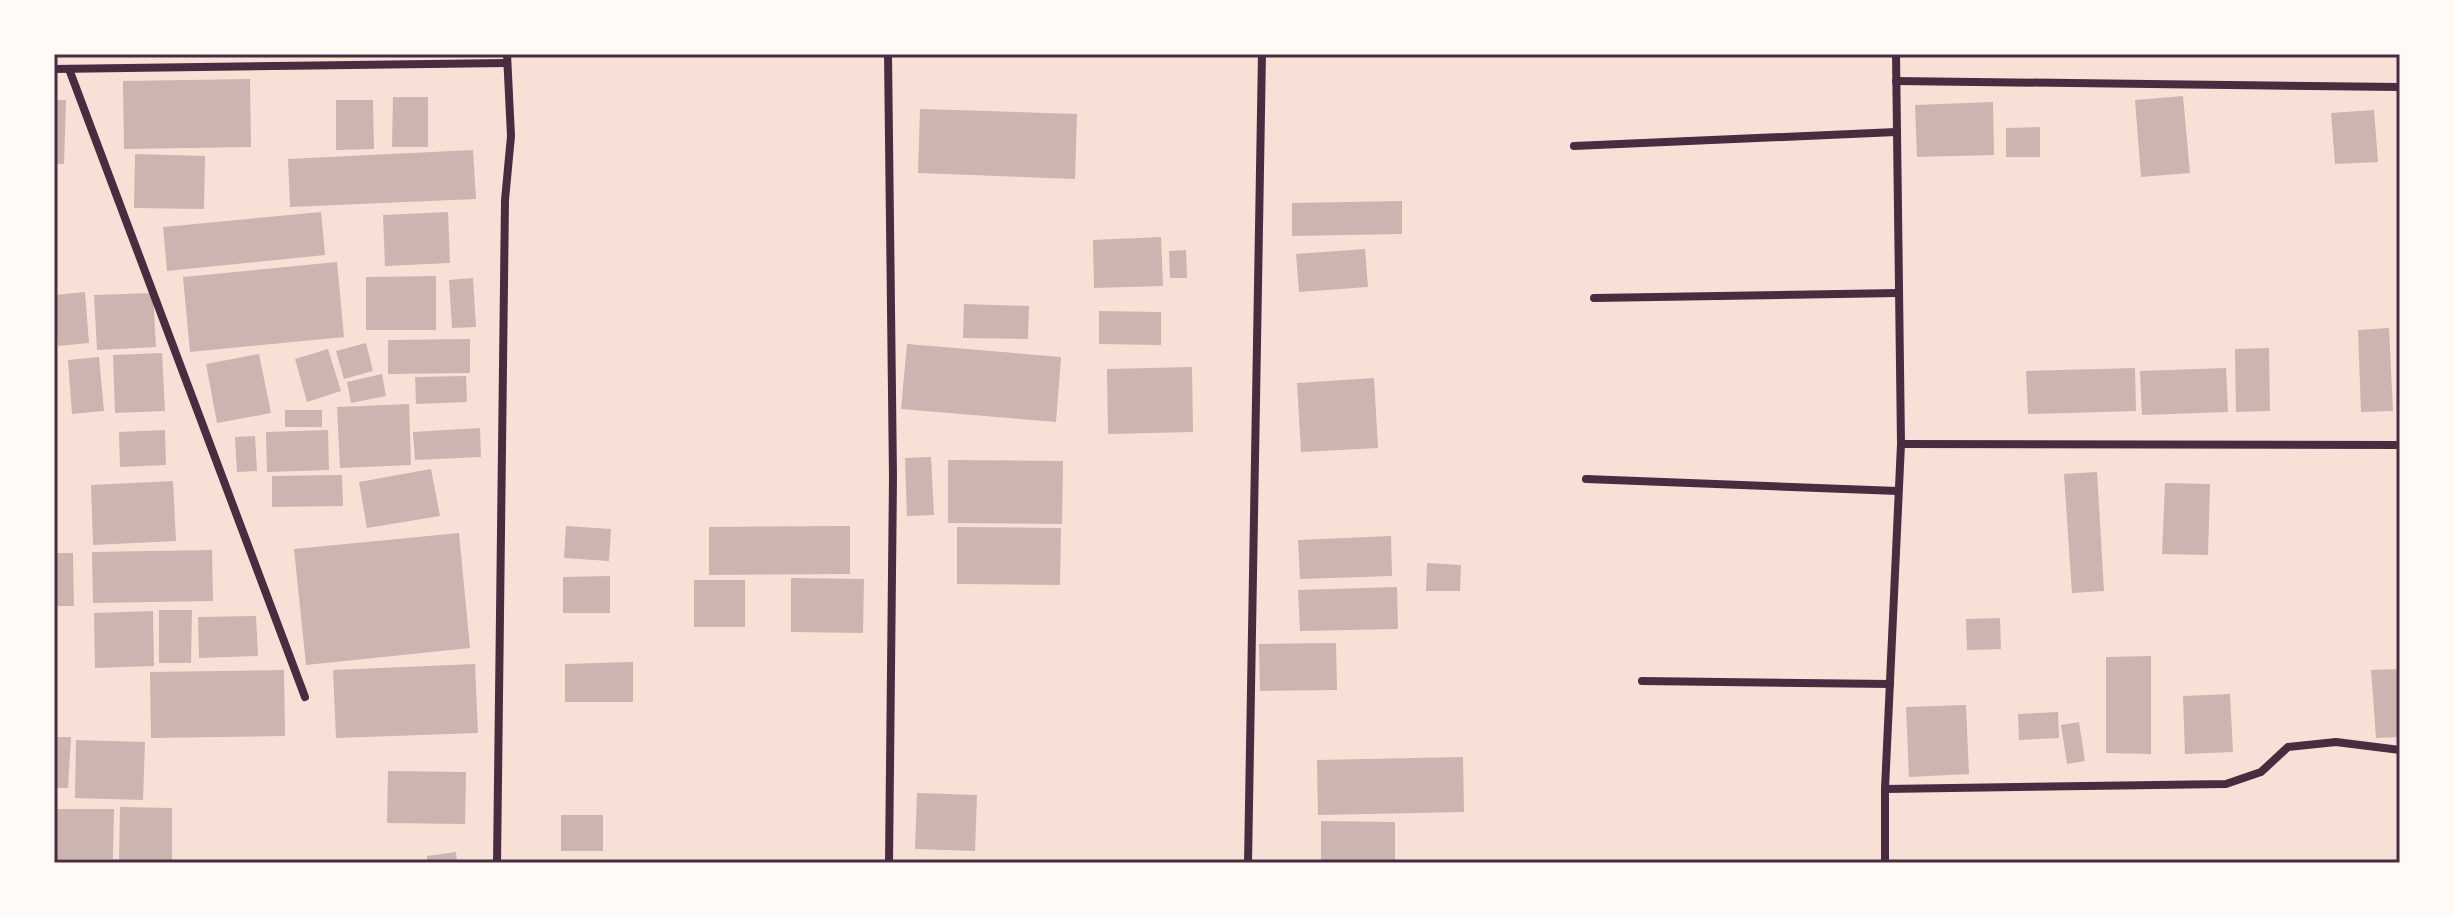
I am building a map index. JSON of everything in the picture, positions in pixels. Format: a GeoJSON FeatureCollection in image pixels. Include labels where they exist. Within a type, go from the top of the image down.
{"type":"FeatureCollection","features":[{"type":"Feature","properties":{"kind":"street"},"geometry":{"type":"LineString","coordinates":[[204,54],[208,67]]}},
{"type":"Feature","properties":{"kind":"street"},"geometry":{"type":"LineString","coordinates":[[888,54],[893,477],[889,863]]}},
{"type":"Feature","properties":{"kind":"street"},"geometry":{"type":"LineString","coordinates":[[1248,863],[1262,54]]}},
{"type":"Feature","properties":{"kind":"street"},"geometry":{"type":"LineString","coordinates":[[1885,863],[1885,789],[1901,444],[1896,54]]}},
{"type":"Feature","properties":{"kind":"street"},"geometry":{"type":"LineString","coordinates":[[54,69],[507,58],[511,136],[505,200],[497,863]]}},
{"type":"Feature","properties":{"kind":"street"},"geometry":{"type":"LineString","coordinates":[[69,69],[305,697]]}},
{"type":"Feature","properties":{"kind":"street"},"geometry":{"type":"LineString","coordinates":[[1896,81],[2400,87]]}},
{"type":"Feature","properties":{"kind":"street"},"geometry":{"type":"LineString","coordinates":[[1574,146],[1896,132]]}},
{"type":"Feature","properties":{"kind":"street"},"geometry":{"type":"LineString","coordinates":[[1594,298],[1899,293]]}},
{"type":"Feature","properties":{"kind":"street"},"geometry":{"type":"LineString","coordinates":[[1901,444],[2400,445]]}},
{"type":"Feature","properties":{"kind":"street"},"geometry":{"type":"LineString","coordinates":[[1586,479],[1898,491]]}},
{"type":"Feature","properties":{"kind":"street"},"geometry":{"type":"LineString","coordinates":[[1642,681],[1890,684]]}},
{"type":"Feature","properties":{"kind":"street"},"geometry":{"type":"LineString","coordinates":[[1885,789],[2226,784],[2261,772],[2288,747],[2336,742],[2400,750]]}},
{"type":"Feature","properties":{"kind":"building"},"geometry":{"type":"Polygon","coordinates":[[[250,79],[251,147],[124,149],[123,81],[250,79]]]}},
{"type":"Feature","properties":{"kind":"building"},"geometry":{"type":"Polygon","coordinates":[[[2183,96],[2190,173],[2141,177],[2135,100],[2183,96]]]}},
{"type":"Feature","properties":{"kind":"building"},"geometry":{"type":"Polygon","coordinates":[[[393,97],[428,97],[428,147],[392,147],[393,97]]]}},
{"type":"Feature","properties":{"kind":"building"},"geometry":{"type":"Polygon","coordinates":[[[54,100],[66,100],[64,164],[54,164],[54,100]]]}},
{"type":"Feature","properties":{"kind":"building"},"geometry":{"type":"Polygon","coordinates":[[[336,100],[373,100],[374,149],[336,150],[336,100]]]}},
{"type":"Feature","properties":{"kind":"building"},"geometry":{"type":"Polygon","coordinates":[[[1993,102],[1994,155],[1917,157],[1915,105],[1993,102]]]}},
{"type":"Feature","properties":{"kind":"building"},"geometry":{"type":"Polygon","coordinates":[[[920,109],[1077,114],[1075,179],[918,173],[920,109]]]}},
{"type":"Feature","properties":{"kind":"building"},"geometry":{"type":"Polygon","coordinates":[[[2374,110],[2378,162],[2335,164],[2331,113],[2374,110]]]}},
{"type":"Feature","properties":{"kind":"building"},"geometry":{"type":"Polygon","coordinates":[[[2040,127],[2040,157],[2006,157],[2006,128],[2040,127]]]}},
{"type":"Feature","properties":{"kind":"building"},"geometry":{"type":"Polygon","coordinates":[[[473,150],[476,199],[290,207],[288,159],[473,150]]]}},
{"type":"Feature","properties":{"kind":"building"},"geometry":{"type":"Polygon","coordinates":[[[135,154],[205,156],[204,209],[134,208],[135,154]]]}},
{"type":"Feature","properties":{"kind":"building"},"geometry":{"type":"Polygon","coordinates":[[[1402,201],[1402,234],[1292,236],[1292,203],[1402,201]]]}},
{"type":"Feature","properties":{"kind":"building"},"geometry":{"type":"Polygon","coordinates":[[[321,212],[325,255],[167,271],[163,227],[321,212]]]}},
{"type":"Feature","properties":{"kind":"building"},"geometry":{"type":"Polygon","coordinates":[[[448,212],[450,263],[385,266],[383,215],[448,212]]]}},
{"type":"Feature","properties":{"kind":"building"},"geometry":{"type":"Polygon","coordinates":[[[1161,237],[1163,286],[1094,288],[1093,240],[1161,237]]]}},
{"type":"Feature","properties":{"kind":"building"},"geometry":{"type":"Polygon","coordinates":[[[1365,249],[1368,287],[1299,292],[1296,254],[1365,249]]]}},
{"type":"Feature","properties":{"kind":"building"},"geometry":{"type":"Polygon","coordinates":[[[1186,250],[1187,278],[1170,278],[1169,251],[1186,250]]]}},
{"type":"Feature","properties":{"kind":"building"},"geometry":{"type":"Polygon","coordinates":[[[337,262],[344,337],[190,352],[183,277],[337,262]]]}},
{"type":"Feature","properties":{"kind":"building"},"geometry":{"type":"Polygon","coordinates":[[[436,276],[436,330],[366,330],[366,277],[436,276]]]}},
{"type":"Feature","properties":{"kind":"building"},"geometry":{"type":"Polygon","coordinates":[[[473,278],[476,327],[452,328],[449,280],[473,278]]]}},
{"type":"Feature","properties":{"kind":"building"},"geometry":{"type":"Polygon","coordinates":[[[85,292],[89,343],[58,346],[54,295],[85,292]]]}},
{"type":"Feature","properties":{"kind":"building"},"geometry":{"type":"Polygon","coordinates":[[[153,293],[156,347],[97,350],[94,295],[153,293]]]}},
{"type":"Feature","properties":{"kind":"building"},"geometry":{"type":"Polygon","coordinates":[[[964,304],[1029,306],[1028,339],[963,338],[964,304]]]}},
{"type":"Feature","properties":{"kind":"building"},"geometry":{"type":"Polygon","coordinates":[[[1099,311],[1161,312],[1161,345],[1099,344],[1099,311]]]}},
{"type":"Feature","properties":{"kind":"building"},"geometry":{"type":"Polygon","coordinates":[[[2389,328],[2393,411],[2361,412],[2358,330],[2389,328]]]}},
{"type":"Feature","properties":{"kind":"building"},"geometry":{"type":"Polygon","coordinates":[[[470,339],[470,373],[388,374],[388,340],[470,339]]]}},
{"type":"Feature","properties":{"kind":"building"},"geometry":{"type":"Polygon","coordinates":[[[366,343],[373,371],[344,379],[336,351],[366,343]]]}},
{"type":"Feature","properties":{"kind":"building"},"geometry":{"type":"Polygon","coordinates":[[[907,344],[1061,357],[1056,422],[901,409],[907,344]]]}},
{"type":"Feature","properties":{"kind":"building"},"geometry":{"type":"Polygon","coordinates":[[[2269,348],[2270,411],[2236,412],[2235,349],[2269,348]]]}},
{"type":"Feature","properties":{"kind":"building"},"geometry":{"type":"Polygon","coordinates":[[[328,349],[341,391],[307,402],[295,359],[328,349]]]}},
{"type":"Feature","properties":{"kind":"building"},"geometry":{"type":"Polygon","coordinates":[[[162,353],[165,411],[115,413],[113,355],[162,353]]]}},
{"type":"Feature","properties":{"kind":"building"},"geometry":{"type":"Polygon","coordinates":[[[259,354],[271,413],[217,423],[206,364],[259,354]]]}},
{"type":"Feature","properties":{"kind":"building"},"geometry":{"type":"Polygon","coordinates":[[[99,357],[104,411],[72,414],[68,360],[99,357]]]}},
{"type":"Feature","properties":{"kind":"building"},"geometry":{"type":"Polygon","coordinates":[[[1192,367],[1193,432],[1108,434],[1107,369],[1192,367]]]}},
{"type":"Feature","properties":{"kind":"building"},"geometry":{"type":"Polygon","coordinates":[[[2135,368],[2136,411],[2028,414],[2026,371],[2135,368]]]}},
{"type":"Feature","properties":{"kind":"building"},"geometry":{"type":"Polygon","coordinates":[[[2226,368],[2228,412],[2142,415],[2140,371],[2226,368]]]}},
{"type":"Feature","properties":{"kind":"building"},"geometry":{"type":"Polygon","coordinates":[[[382,374],[386,396],[351,403],[347,382],[382,374]]]}},
{"type":"Feature","properties":{"kind":"building"},"geometry":{"type":"Polygon","coordinates":[[[466,376],[467,402],[416,404],[415,377],[466,376]]]}},
{"type":"Feature","properties":{"kind":"building"},"geometry":{"type":"Polygon","coordinates":[[[1374,378],[1378,448],[1301,452],[1297,383],[1374,378]]]}},
{"type":"Feature","properties":{"kind":"building"},"geometry":{"type":"Polygon","coordinates":[[[409,404],[411,465],[340,468],[337,407],[409,404]]]}},
{"type":"Feature","properties":{"kind":"building"},"geometry":{"type":"Polygon","coordinates":[[[285,410],[322,410],[322,427],[285,427],[285,410]]]}},
{"type":"Feature","properties":{"kind":"building"},"geometry":{"type":"Polygon","coordinates":[[[480,428],[481,457],[415,460],[413,432],[480,428]]]}},
{"type":"Feature","properties":{"kind":"building"},"geometry":{"type":"Polygon","coordinates":[[[165,430],[166,465],[120,467],[119,432],[165,430]]]}},
{"type":"Feature","properties":{"kind":"building"},"geometry":{"type":"Polygon","coordinates":[[[328,430],[329,470],[267,472],[266,432],[328,430]]]}},
{"type":"Feature","properties":{"kind":"building"},"geometry":{"type":"Polygon","coordinates":[[[255,436],[257,471],[237,472],[235,437],[255,436]]]}},
{"type":"Feature","properties":{"kind":"building"},"geometry":{"type":"Polygon","coordinates":[[[931,457],[934,515],[907,516],[905,458],[931,457]]]}},
{"type":"Feature","properties":{"kind":"building"},"geometry":{"type":"Polygon","coordinates":[[[948,460],[1063,461],[1062,524],[948,523],[948,460]]]}},
{"type":"Feature","properties":{"kind":"building"},"geometry":{"type":"Polygon","coordinates":[[[431,469],[440,516],[367,528],[359,482],[431,469]]]}},
{"type":"Feature","properties":{"kind":"building"},"geometry":{"type":"Polygon","coordinates":[[[2097,472],[2104,591],[2072,593],[2064,474],[2097,472]]]}},
{"type":"Feature","properties":{"kind":"building"},"geometry":{"type":"Polygon","coordinates":[[[342,475],[343,506],[272,507],[272,476],[342,475]]]}},
{"type":"Feature","properties":{"kind":"building"},"geometry":{"type":"Polygon","coordinates":[[[173,481],[176,541],[93,545],[91,485],[173,481]]]}},
{"type":"Feature","properties":{"kind":"building"},"geometry":{"type":"Polygon","coordinates":[[[2165,483],[2210,484],[2208,555],[2162,554],[2165,483]]]}},
{"type":"Feature","properties":{"kind":"building"},"geometry":{"type":"Polygon","coordinates":[[[566,526],[611,529],[609,561],[564,558],[566,526]]]}},
{"type":"Feature","properties":{"kind":"building"},"geometry":{"type":"Polygon","coordinates":[[[850,526],[850,574],[709,575],[709,527],[850,526]]]}},
{"type":"Feature","properties":{"kind":"building"},"geometry":{"type":"Polygon","coordinates":[[[957,527],[1061,528],[1060,585],[957,584],[957,527]]]}},
{"type":"Feature","properties":{"kind":"building"},"geometry":{"type":"Polygon","coordinates":[[[459,533],[470,648],[306,665],[294,549],[459,533]]]}},
{"type":"Feature","properties":{"kind":"building"},"geometry":{"type":"Polygon","coordinates":[[[1391,536],[1392,576],[1300,579],[1298,540],[1391,536]]]}},
{"type":"Feature","properties":{"kind":"building"},"geometry":{"type":"Polygon","coordinates":[[[212,550],[213,601],[93,603],[92,552],[212,550]]]}},
{"type":"Feature","properties":{"kind":"building"},"geometry":{"type":"Polygon","coordinates":[[[54,553],[73,553],[74,606],[54,606],[54,553]]]}},
{"type":"Feature","properties":{"kind":"building"},"geometry":{"type":"Polygon","coordinates":[[[1427,563],[1461,565],[1460,591],[1426,591],[1427,563]]]}},
{"type":"Feature","properties":{"kind":"building"},"geometry":{"type":"Polygon","coordinates":[[[610,576],[610,613],[563,613],[563,577],[610,576]]]}},
{"type":"Feature","properties":{"kind":"building"},"geometry":{"type":"Polygon","coordinates":[[[791,578],[864,579],[863,633],[791,632],[791,578]]]}},
{"type":"Feature","properties":{"kind":"building"},"geometry":{"type":"Polygon","coordinates":[[[694,580],[745,580],[745,627],[694,627],[694,580]]]}},
{"type":"Feature","properties":{"kind":"building"},"geometry":{"type":"Polygon","coordinates":[[[1397,587],[1398,629],[1300,631],[1298,590],[1397,587]]]}},
{"type":"Feature","properties":{"kind":"building"},"geometry":{"type":"Polygon","coordinates":[[[159,610],[192,610],[191,663],[159,663],[159,610]]]}},
{"type":"Feature","properties":{"kind":"building"},"geometry":{"type":"Polygon","coordinates":[[[153,611],[154,666],[95,668],[94,613],[153,611]]]}},
{"type":"Feature","properties":{"kind":"building"},"geometry":{"type":"Polygon","coordinates":[[[256,616],[258,656],[199,658],[198,617],[256,616]]]}},
{"type":"Feature","properties":{"kind":"building"},"geometry":{"type":"Polygon","coordinates":[[[2000,618],[2001,649],[1967,650],[1966,619],[2000,618]]]}},
{"type":"Feature","properties":{"kind":"building"},"geometry":{"type":"Polygon","coordinates":[[[1336,643],[1337,690],[1260,691],[1259,644],[1336,643]]]}},
{"type":"Feature","properties":{"kind":"building"},"geometry":{"type":"Polygon","coordinates":[[[2151,656],[2151,754],[2106,753],[2106,657],[2151,656]]]}},
{"type":"Feature","properties":{"kind":"building"},"geometry":{"type":"Polygon","coordinates":[[[633,662],[633,702],[565,702],[565,664],[633,662]]]}},
{"type":"Feature","properties":{"kind":"building"},"geometry":{"type":"Polygon","coordinates":[[[475,664],[478,733],[336,738],[333,670],[475,664]]]}},
{"type":"Feature","properties":{"kind":"building"},"geometry":{"type":"Polygon","coordinates":[[[2400,669],[2400,737],[2376,738],[2371,670],[2400,669]]]}},
{"type":"Feature","properties":{"kind":"building"},"geometry":{"type":"Polygon","coordinates":[[[284,670],[285,736],[151,738],[150,672],[284,670]]]}},
{"type":"Feature","properties":{"kind":"building"},"geometry":{"type":"Polygon","coordinates":[[[2230,694],[2233,752],[2185,754],[2183,696],[2230,694]]]}},
{"type":"Feature","properties":{"kind":"building"},"geometry":{"type":"Polygon","coordinates":[[[1966,705],[1969,774],[1909,777],[1906,707],[1966,705]]]}},
{"type":"Feature","properties":{"kind":"building"},"geometry":{"type":"Polygon","coordinates":[[[2058,712],[2059,738],[2019,740],[2018,714],[2058,712]]]}},
{"type":"Feature","properties":{"kind":"building"},"geometry":{"type":"Polygon","coordinates":[[[2079,722],[2085,761],[2067,764],[2061,725],[2079,722]]]}},
{"type":"Feature","properties":{"kind":"building"},"geometry":{"type":"Polygon","coordinates":[[[54,737],[71,737],[68,788],[54,788],[54,737]]]}},
{"type":"Feature","properties":{"kind":"building"},"geometry":{"type":"Polygon","coordinates":[[[76,740],[145,742],[143,800],[75,798],[76,740]]]}},
{"type":"Feature","properties":{"kind":"building"},"geometry":{"type":"Polygon","coordinates":[[[1463,757],[1464,812],[1318,815],[1317,760],[1463,757]]]}},
{"type":"Feature","properties":{"kind":"building"},"geometry":{"type":"Polygon","coordinates":[[[388,771],[466,772],[465,824],[387,823],[388,771]]]}},
{"type":"Feature","properties":{"kind":"building"},"geometry":{"type":"Polygon","coordinates":[[[917,793],[977,795],[975,851],[915,849],[917,793]]]}},
{"type":"Feature","properties":{"kind":"building"},"geometry":{"type":"Polygon","coordinates":[[[120,807],[172,808],[172,863],[119,862],[120,807]]]}},
{"type":"Feature","properties":{"kind":"building"},"geometry":{"type":"Polygon","coordinates":[[[54,809],[114,809],[113,859],[54,859],[54,809]]]}},
{"type":"Feature","properties":{"kind":"building"},"geometry":{"type":"Polygon","coordinates":[[[561,815],[603,815],[603,851],[561,851],[561,815]]]}},
{"type":"Feature","properties":{"kind":"building"},"geometry":{"type":"Polygon","coordinates":[[[1321,821],[1395,822],[1395,863],[1321,863],[1321,821]]]}},
{"type":"Feature","properties":{"kind":"building"},"geometry":{"type":"Polygon","coordinates":[[[456,852],[457,863],[427,863],[427,856],[456,852]]]}}]}
